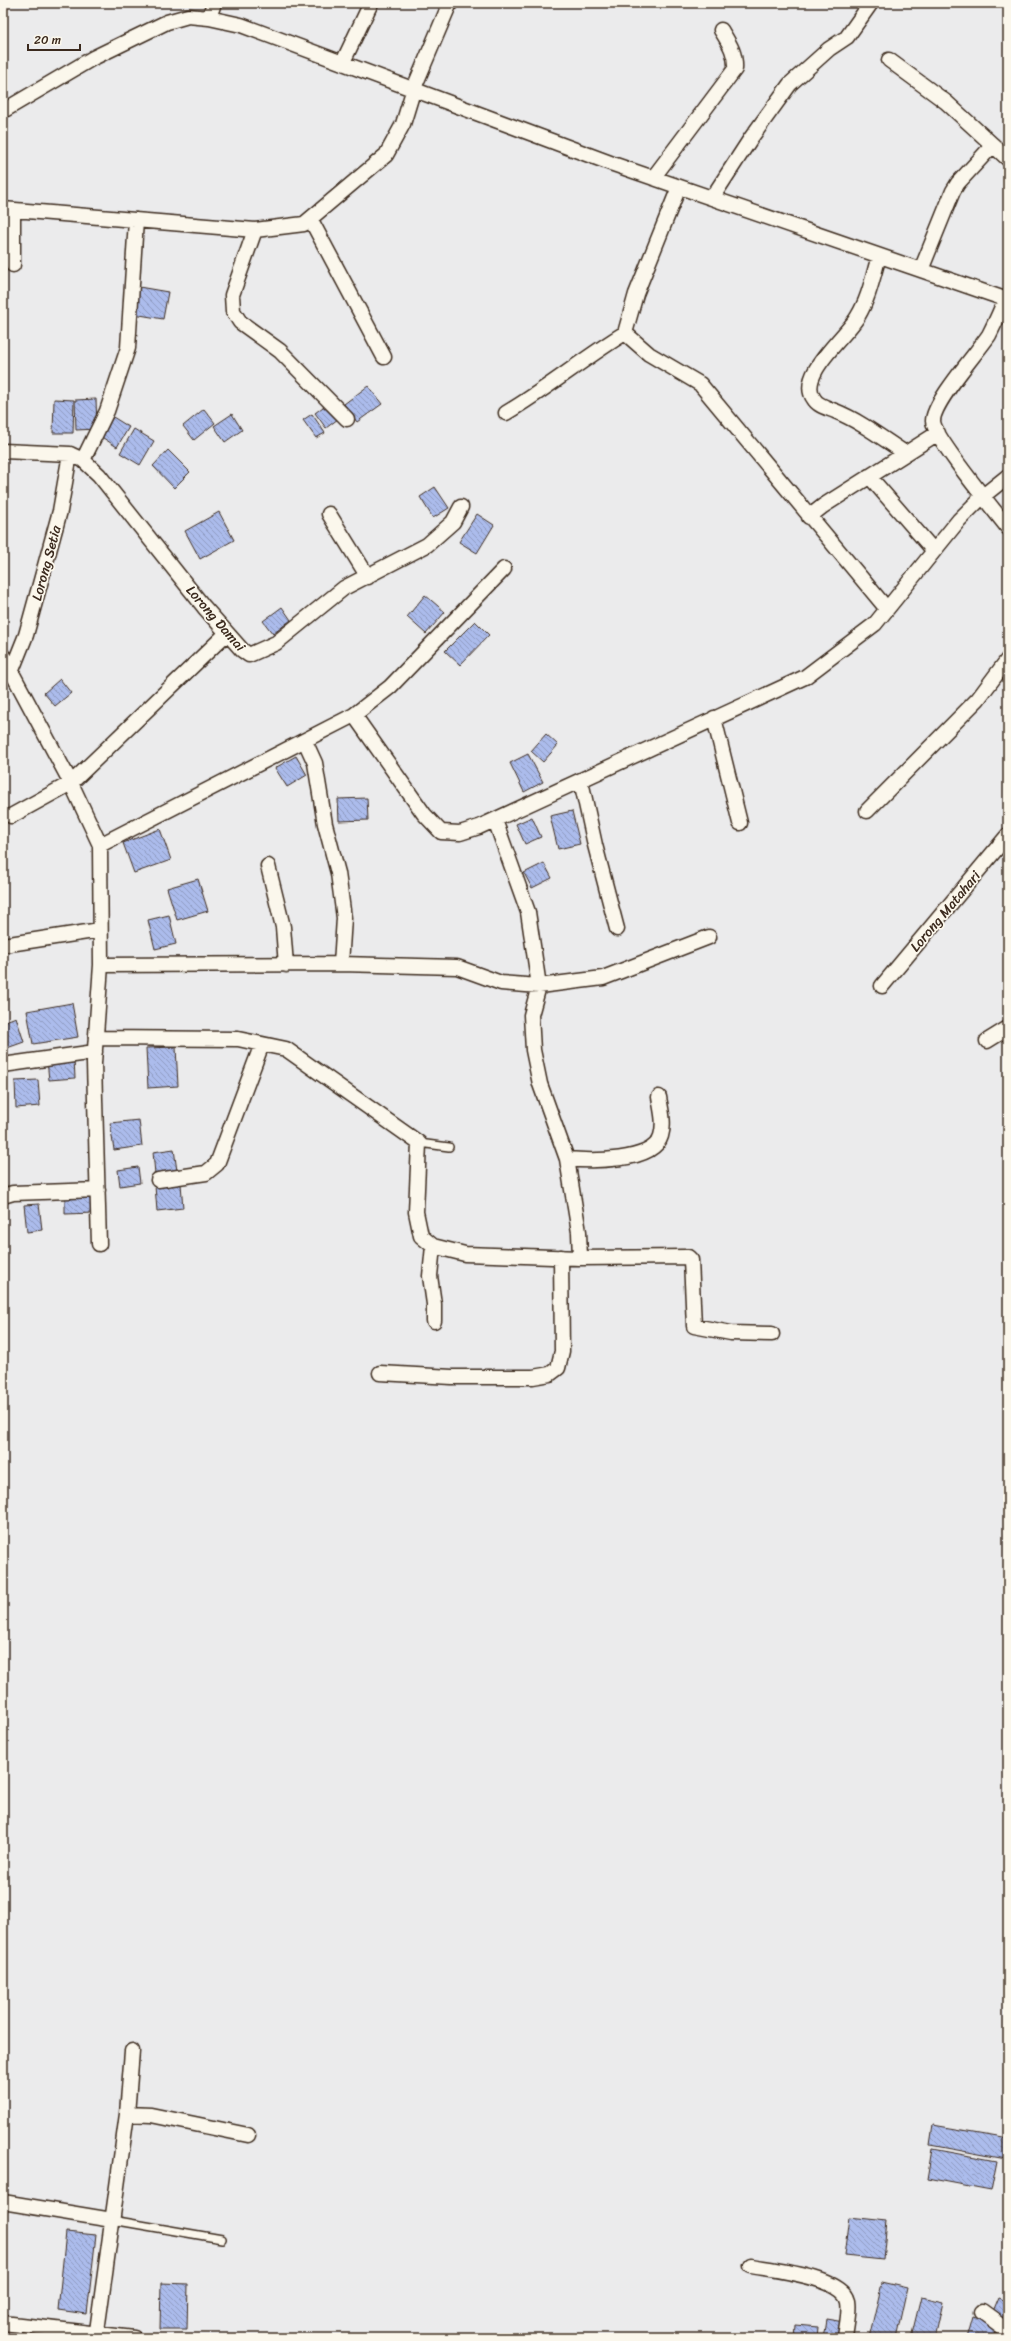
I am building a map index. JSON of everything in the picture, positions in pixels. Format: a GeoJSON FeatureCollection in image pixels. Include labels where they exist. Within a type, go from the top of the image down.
{"type":"FeatureCollection","features":[{"type":"Feature","properties":{"kind":"street"},"geometry":{"type":"LineString","coordinates":[[209,18],[214,3]]}},
{"type":"Feature","properties":{"kind":"street"},"geometry":{"type":"LineString","coordinates":[[343,62],[371,3]]}},
{"type":"Feature","properties":{"kind":"street"},"geometry":{"type":"LineString","coordinates":[[13,265],[8,209],[255,230],[304,224],[311,220],[386,155],[402,124],[414,88],[450,3]]}},
{"type":"Feature","properties":{"kind":"street"},"geometry":{"type":"LineString","coordinates":[[712,198],[750,138],[790,84],[829,49],[847,37],[871,3]]}},
{"type":"Feature","properties":{"kind":"street"},"geometry":{"type":"LineString","coordinates":[[3,111],[94,58],[167,22],[188,16],[209,18],[241,25],[414,88],[652,178],[878,256],[1007,297],[988,335],[937,409],[934,421],[938,433],[982,496],[1008,528]]}},
{"type":"Feature","properties":{"kind":"street"},"geometry":{"type":"LineString","coordinates":[[652,178],[735,69],[736,59],[721,30]]}},
{"type":"Feature","properties":{"kind":"street"},"geometry":{"type":"LineString","coordinates":[[889,60],[946,102],[1008,159]]}},
{"type":"Feature","properties":{"kind":"street"},"geometry":{"type":"LineString","coordinates":[[921,270],[958,183],[993,145]]}},
{"type":"Feature","properties":{"kind":"street"},"geometry":{"type":"LineString","coordinates":[[506,413],[533,398],[599,349],[624,333],[636,294],[679,187]]}},
{"type":"Feature","properties":{"kind":"street"},"geometry":{"type":"LineString","coordinates":[[83,460],[107,411],[128,348],[136,220]]}},
{"type":"Feature","properties":{"kind":"street"},"geometry":{"type":"LineString","coordinates":[[311,220],[384,357]]}},
{"type":"Feature","properties":{"kind":"street"},"geometry":{"type":"LineString","coordinates":[[255,230],[232,295],[233,311],[240,322],[280,351],[347,419]]}},
{"type":"Feature","properties":{"kind":"street"},"geometry":{"type":"LineString","coordinates":[[878,256],[865,302],[858,317],[834,343],[811,378],[810,392],[818,404],[851,418],[905,453]]}},
{"type":"Feature","properties":{"kind":"street"},"geometry":{"type":"LineString","coordinates":[[624,333],[650,354],[700,384],[887,609]]}},
{"type":"Feature","properties":{"kind":"street"},"geometry":{"type":"LineString","coordinates":[[810,517],[869,476],[938,433]]}},
{"type":"Feature","properties":{"kind":"street","name":"Lorong Damai"},"geometry":{"type":"LineString","coordinates":[[3,451],[70,454],[83,460],[99,475],[226,634],[246,654],[255,654],[276,643],[344,588],[368,577],[427,545],[453,522],[461,507]]}},
{"type":"Feature","properties":{"kind":"street","name":"Lorong Setia"},"geometry":{"type":"LineString","coordinates":[[8,673],[26,635],[60,511],[70,454]]}},
{"type":"Feature","properties":{"kind":"street"},"geometry":{"type":"LineString","coordinates":[[869,476],[934,550]]}},
{"type":"Feature","properties":{"kind":"street"},"geometry":{"type":"LineString","coordinates":[[354,715],[424,814],[441,832],[460,833],[495,820],[805,677],[875,624],[959,520],[982,496],[1008,476]]}},
{"type":"Feature","properties":{"kind":"street"},"geometry":{"type":"LineString","coordinates":[[329,514],[368,577]]}},
{"type":"Feature","properties":{"kind":"street"},"geometry":{"type":"LineString","coordinates":[[100,845],[305,741],[313,734],[354,715],[390,686],[504,569]]}},
{"type":"Feature","properties":{"kind":"street"},"geometry":{"type":"LineString","coordinates":[[12,816],[71,782],[226,634]]}},
{"type":"Feature","properties":{"kind":"street"},"geometry":{"type":"LineString","coordinates":[[3,656],[8,673],[71,782],[100,845],[101,965],[95,1052],[99,1244]]}},
{"type":"Feature","properties":{"kind":"street"},"geometry":{"type":"LineString","coordinates":[[867,811],[978,698],[1008,659]]}},
{"type":"Feature","properties":{"kind":"street"},"geometry":{"type":"LineString","coordinates":[[714,718],[740,823]]}},
{"type":"Feature","properties":{"kind":"street"},"geometry":{"type":"LineString","coordinates":[[305,741],[315,763],[325,824],[338,873],[344,918],[341,964]]}},
{"type":"Feature","properties":{"kind":"street"},"geometry":{"type":"LineString","coordinates":[[581,781],[595,846],[617,929]]}},
{"type":"Feature","properties":{"kind":"street"},"geometry":{"type":"LineString","coordinates":[[495,820],[528,912],[539,986],[532,1014],[533,1050],[540,1084],[567,1159],[579,1232],[580,1258]]}},
{"type":"Feature","properties":{"kind":"street","name":"Lorong Matahari"},"geometry":{"type":"LineString","coordinates":[[882,986],[1008,835]]}},
{"type":"Feature","properties":{"kind":"street"},"geometry":{"type":"LineString","coordinates":[[268,866],[283,927],[286,964]]}},
{"type":"Feature","properties":{"kind":"street"},"geometry":{"type":"LineString","coordinates":[[3,945],[100,930]]}},
{"type":"Feature","properties":{"kind":"street"},"geometry":{"type":"LineString","coordinates":[[101,965],[341,964],[457,968],[501,983],[539,986],[603,978],[709,937]]}},
{"type":"Feature","properties":{"kind":"street"},"geometry":{"type":"LineString","coordinates":[[986,1041],[1008,1028]]}},
{"type":"Feature","properties":{"kind":"street"},"geometry":{"type":"LineString","coordinates":[[96,1038],[238,1040],[286,1049],[338,1088],[419,1143],[416,1212],[421,1236],[433,1246],[465,1254],[580,1258],[688,1257],[691,1260],[694,1326],[731,1333],[772,1334]]}},
{"type":"Feature","properties":{"kind":"street"},"geometry":{"type":"LineString","coordinates":[[158,1180],[206,1173],[218,1164],[262,1044]]}},
{"type":"Feature","properties":{"kind":"street"},"geometry":{"type":"LineString","coordinates":[[3,1065],[95,1052]]}},
{"type":"Feature","properties":{"kind":"street"},"geometry":{"type":"LineString","coordinates":[[567,1159],[591,1161],[629,1156],[650,1150],[661,1137],[663,1122],[659,1097]]}},
{"type":"Feature","properties":{"kind":"street"},"geometry":{"type":"LineString","coordinates":[[3,1196],[13,1193],[98,1190]]}},
{"type":"Feature","properties":{"kind":"street"},"geometry":{"type":"LineString","coordinates":[[433,1246],[430,1276],[434,1304],[434,1321]]}},
{"type":"Feature","properties":{"kind":"street"},"geometry":{"type":"LineString","coordinates":[[380,1373],[452,1377],[534,1377],[550,1374],[558,1368],[562,1351],[561,1257]]}},
{"type":"Feature","properties":{"kind":"street"},"geometry":{"type":"LineString","coordinates":[[96,2335],[127,2114],[132,2051]]}},
{"type":"Feature","properties":{"kind":"street"},"geometry":{"type":"LineString","coordinates":[[127,2114],[151,2115],[248,2135]]}},
{"type":"Feature","properties":{"kind":"street"},"geometry":{"type":"LineString","coordinates":[[3,2202],[112,2220]]}},
{"type":"Feature","properties":{"kind":"street"},"geometry":{"type":"LineString","coordinates":[[751,2266],[826,2282],[841,2290],[848,2302],[845,2338]]}},
{"type":"Feature","properties":{"kind":"street"},"geometry":{"type":"LineString","coordinates":[[982,2312],[1008,2331]]}},
{"type":"Feature","properties":{"kind":"street"},"geometry":{"type":"LineString","coordinates":[[3,2323],[96,2335],[134,2338]]}},
{"type":"Feature","properties":{"kind":"lane"},"geometry":{"type":"LineString","coordinates":[[419,1143],[449,1147]]}},
{"type":"Feature","properties":{"kind":"lane"},"geometry":{"type":"LineString","coordinates":[[112,2220],[222,2239]]}},
{"type":"Feature","properties":{"kind":"building"},"geometry":{"type":"Polygon","coordinates":[[[139,287],[168,292],[163,319],[134,314],[139,287]]]}},
{"type":"Feature","properties":{"kind":"building"},"geometry":{"type":"Polygon","coordinates":[[[368,386],[382,404],[357,422],[344,404],[368,386]]]}},
{"type":"Feature","properties":{"kind":"building"},"geometry":{"type":"Polygon","coordinates":[[[54,399],[74,400],[73,433],[53,433],[54,399]]]}},
{"type":"Feature","properties":{"kind":"building"},"geometry":{"type":"Polygon","coordinates":[[[96,399],[97,429],[76,430],[75,400],[96,399]]]}},
{"type":"Feature","properties":{"kind":"building"},"geometry":{"type":"Polygon","coordinates":[[[327,404],[338,419],[326,428],[315,413],[327,404]]]}},
{"type":"Feature","properties":{"kind":"building"},"geometry":{"type":"Polygon","coordinates":[[[204,409],[215,423],[194,440],[183,426],[204,409]]]}},
{"type":"Feature","properties":{"kind":"building"},"geometry":{"type":"Polygon","coordinates":[[[232,414],[242,430],[225,442],[214,426],[232,414]]]}},
{"type":"Feature","properties":{"kind":"building"},"geometry":{"type":"Polygon","coordinates":[[[312,414],[325,433],[316,438],[303,420],[312,414]]]}},
{"type":"Feature","properties":{"kind":"building"},"geometry":{"type":"Polygon","coordinates":[[[113,417],[129,427],[117,447],[100,436],[113,417]]]}},
{"type":"Feature","properties":{"kind":"building"},"geometry":{"type":"Polygon","coordinates":[[[134,429],[154,441],[140,465],[120,453],[134,429]]]}},
{"type":"Feature","properties":{"kind":"building"},"geometry":{"type":"Polygon","coordinates":[[[168,450],[190,472],[174,488],[153,466],[168,450]]]}},
{"type":"Feature","properties":{"kind":"building"},"geometry":{"type":"Polygon","coordinates":[[[435,487],[449,508],[433,518],[420,497],[435,487]]]}},
{"type":"Feature","properties":{"kind":"building"},"geometry":{"type":"Polygon","coordinates":[[[219,512],[234,540],[200,559],[185,531],[219,512]]]}},
{"type":"Feature","properties":{"kind":"building"},"geometry":{"type":"Polygon","coordinates":[[[477,514],[494,525],[477,553],[459,542],[477,514]]]}},
{"type":"Feature","properties":{"kind":"building"},"geometry":{"type":"Polygon","coordinates":[[[425,595],[445,612],[426,634],[407,617],[425,595]]]}},
{"type":"Feature","properties":{"kind":"building"},"geometry":{"type":"Polygon","coordinates":[[[282,607],[291,620],[273,634],[263,621],[282,607]]]}},
{"type":"Feature","properties":{"kind":"building"},"geometry":{"type":"Polygon","coordinates":[[[475,621],[489,635],[460,665],[445,651],[475,621]]]}},
{"type":"Feature","properties":{"kind":"building"},"geometry":{"type":"Polygon","coordinates":[[[60,679],[71,693],[55,706],[44,693],[60,679]]]}},
{"type":"Feature","properties":{"kind":"building"},"geometry":{"type":"Polygon","coordinates":[[[546,734],[558,745],[543,762],[531,751],[546,734]]]}},
{"type":"Feature","properties":{"kind":"building"},"geometry":{"type":"Polygon","coordinates":[[[528,754],[543,782],[524,792],[510,763],[528,754]]]}},
{"type":"Feature","properties":{"kind":"building"},"geometry":{"type":"Polygon","coordinates":[[[296,756],[307,775],[287,787],[275,768],[296,756]]]}},
{"type":"Feature","properties":{"kind":"building"},"geometry":{"type":"Polygon","coordinates":[[[367,798],[368,820],[339,821],[338,799],[367,798]]]}},
{"type":"Feature","properties":{"kind":"building"},"geometry":{"type":"Polygon","coordinates":[[[572,811],[580,844],[558,849],[550,816],[572,811]]]}},
{"type":"Feature","properties":{"kind":"building"},"geometry":{"type":"Polygon","coordinates":[[[532,817],[541,837],[525,844],[516,824],[532,817]]]}},
{"type":"Feature","properties":{"kind":"building"},"geometry":{"type":"Polygon","coordinates":[[[160,829],[171,860],[134,873],[123,843],[160,829]]]}},
{"type":"Feature","properties":{"kind":"building"},"geometry":{"type":"Polygon","coordinates":[[[544,863],[552,878],[532,888],[524,873],[544,863]]]}},
{"type":"Feature","properties":{"kind":"building"},"geometry":{"type":"Polygon","coordinates":[[[198,879],[208,911],[177,920],[167,888],[198,879]]]}},
{"type":"Feature","properties":{"kind":"building"},"geometry":{"type":"Polygon","coordinates":[[[169,915],[176,944],[155,949],[148,920],[169,915]]]}},
{"type":"Feature","properties":{"kind":"building"},"geometry":{"type":"Polygon","coordinates":[[[72,1003],[78,1037],[33,1044],[27,1011],[72,1003]]]}},
{"type":"Feature","properties":{"kind":"building"},"geometry":{"type":"Polygon","coordinates":[[[16,1017],[24,1042],[7,1048],[3,1036],[3,1022],[16,1017]]]}},
{"type":"Feature","properties":{"kind":"building"},"geometry":{"type":"Polygon","coordinates":[[[176,1047],[178,1086],[148,1088],[146,1048],[176,1047]]]}},
{"type":"Feature","properties":{"kind":"building"},"geometry":{"type":"Polygon","coordinates":[[[74,1059],[75,1078],[49,1080],[47,1060],[74,1059]]]}},
{"type":"Feature","properties":{"kind":"building"},"geometry":{"type":"Polygon","coordinates":[[[38,1080],[40,1106],[16,1108],[15,1081],[38,1080]]]}},
{"type":"Feature","properties":{"kind":"building"},"geometry":{"type":"Polygon","coordinates":[[[139,1120],[142,1146],[114,1150],[110,1123],[139,1120]]]}},
{"type":"Feature","properties":{"kind":"building"},"geometry":{"type":"Polygon","coordinates":[[[174,1149],[177,1171],[155,1174],[153,1152],[174,1149]]]}},
{"type":"Feature","properties":{"kind":"building"},"geometry":{"type":"Polygon","coordinates":[[[138,1167],[140,1183],[120,1186],[118,1170],[138,1167]]]}},
{"type":"Feature","properties":{"kind":"building"},"geometry":{"type":"Polygon","coordinates":[[[181,1184],[183,1208],[157,1211],[155,1186],[181,1184]]]}},
{"type":"Feature","properties":{"kind":"building"},"geometry":{"type":"Polygon","coordinates":[[[93,1192],[94,1213],[65,1214],[65,1193],[93,1192]]]}},
{"type":"Feature","properties":{"kind":"building"},"geometry":{"type":"Polygon","coordinates":[[[39,1204],[42,1230],[27,1232],[24,1205],[39,1204]]]}},
{"type":"Feature","properties":{"kind":"building"},"geometry":{"type":"Polygon","coordinates":[[[933,2125],[1008,2138],[1006,2159],[930,2145],[933,2125]]]}},
{"type":"Feature","properties":{"kind":"building"},"geometry":{"type":"Polygon","coordinates":[[[932,2149],[997,2161],[991,2191],[927,2179],[932,2149]]]}},
{"type":"Feature","properties":{"kind":"building"},"geometry":{"type":"Polygon","coordinates":[[[849,2217],[887,2221],[883,2260],[844,2256],[849,2217]]]}},
{"type":"Feature","properties":{"kind":"building"},"geometry":{"type":"Polygon","coordinates":[[[66,2232],[96,2235],[87,2314],[58,2310],[66,2232]]]}},
{"type":"Feature","properties":{"kind":"building"},"geometry":{"type":"Polygon","coordinates":[[[882,2282],[908,2288],[897,2338],[869,2338],[882,2282]]]}},
{"type":"Feature","properties":{"kind":"building"},"geometry":{"type":"Polygon","coordinates":[[[161,2283],[188,2284],[187,2329],[160,2329],[161,2283]]]}},
{"type":"Feature","properties":{"kind":"building"},"geometry":{"type":"Polygon","coordinates":[[[921,2297],[943,2302],[935,2338],[911,2338],[921,2297]]]}},
{"type":"Feature","properties":{"kind":"building"},"geometry":{"type":"Polygon","coordinates":[[[998,2298],[1008,2302],[1008,2324],[990,2317],[998,2298]]]}},
{"type":"Feature","properties":{"kind":"building"},"geometry":{"type":"Polygon","coordinates":[[[973,2317],[998,2324],[994,2338],[967,2338],[973,2317]]]}},
{"type":"Feature","properties":{"kind":"building"},"geometry":{"type":"Polygon","coordinates":[[[826,2319],[844,2322],[841,2338],[823,2338],[826,2319]]]}},
{"type":"Feature","properties":{"kind":"building"},"geometry":{"type":"Polygon","coordinates":[[[796,2325],[818,2327],[817,2338],[795,2338],[796,2325]]]}}]}
